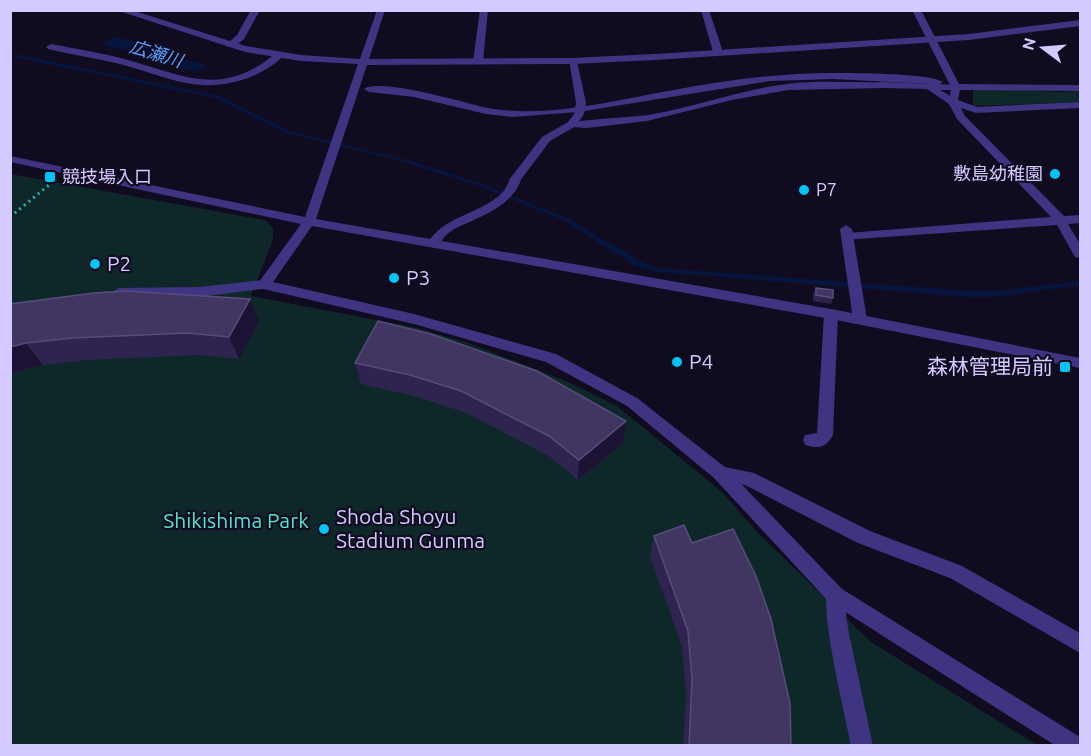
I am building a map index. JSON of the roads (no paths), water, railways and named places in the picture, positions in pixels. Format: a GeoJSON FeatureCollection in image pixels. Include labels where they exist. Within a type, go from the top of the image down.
{"type":"FeatureCollection","features":[{"type":"Feature","properties":{"kind":"street"},"geometry":{"type":"LineString","coordinates":[[120,10],[231,45],[279,55],[364,62],[572,61],[932,39],[997,34],[1080,23]]}},
{"type":"Feature","properties":{"kind":"street"},"geometry":{"type":"LineString","coordinates":[[231,45],[241,37],[256,10]]}},
{"type":"Feature","properties":{"kind":"street"},"geometry":{"type":"LineString","coordinates":[[264,285],[309,222],[381,10]]}},
{"type":"Feature","properties":{"kind":"street"},"geometry":{"type":"LineString","coordinates":[[478,62],[484,10]]}},
{"type":"Feature","properties":{"kind":"street"},"geometry":{"type":"LineString","coordinates":[[705,10],[718,52]]}},
{"type":"Feature","properties":{"kind":"street"},"geometry":{"type":"LineString","coordinates":[[916,10],[956,87],[953,102],[961,117],[1060,220],[1080,254]]}},
{"type":"Feature","properties":{"kind":"street"},"geometry":{"type":"LineString","coordinates":[[51,47],[124,62],[199,85],[216,84],[245,76],[261,69],[279,55]]}},
{"type":"Feature","properties":{"kind":"street"},"geometry":{"type":"LineString","coordinates":[[433,244],[442,232],[509,190],[546,139],[572,124],[580,110],[572,61]]}},
{"type":"Feature","properties":{"kind":"street"},"geometry":{"type":"LineString","coordinates":[[369,89],[417,95],[486,112],[512,114],[580,110],[708,86],[770,78],[893,78],[938,82],[932,86]]}},
{"type":"Feature","properties":{"kind":"street"},"geometry":{"type":"LineString","coordinates":[[572,124],[587,125],[646,118],[690,110],[731,97],[788,87],[883,85],[1080,88]]}},
{"type":"Feature","properties":{"kind":"street"},"geometry":{"type":"LineString","coordinates":[[932,86],[953,102],[976,110],[1080,105]]}},
{"type":"Feature","properties":{"kind":"street"},"geometry":{"type":"LineString","coordinates":[[10,159],[309,222],[860,319],[1080,363]]}},
{"type":"Feature","properties":{"kind":"street"},"geometry":{"type":"LineString","coordinates":[[860,319],[846,233],[1080,219]]}},
{"type":"Feature","properties":{"kind":"street"},"geometry":{"type":"LineString","coordinates":[[107,293],[199,292],[264,285],[414,319],[550,358],[632,402],[720,473],[835,595],[1076,746]]}},
{"type":"Feature","properties":{"kind":"street"},"geometry":{"type":"LineString","coordinates":[[811,440],[820,441],[825,435],[831,314]]}},
{"type":"Feature","properties":{"kind":"street"},"geometry":{"type":"LineString","coordinates":[[720,473],[748,478],[864,537],[956,572],[1080,644]]}},
{"type":"Feature","properties":{"kind":"street"},"geometry":{"type":"LineString","coordinates":[[835,595],[839,634],[862,746]]}},
{"type":"Feature","properties":{"kind":"water","name":"広瀬川"},"geometry":{"type":"Polygon","coordinates":[[[114,37],[161,47],[184,59],[206,65],[197,72],[177,68],[139,52],[101,45],[114,37]]]}},
{"type":"Feature","properties":{"kind":"waterway"},"geometry":{"type":"LineString","coordinates":[[15,56],[217,97],[288,132],[406,161],[481,185],[567,220],[637,263],[657,270],[969,294],[994,294],[1080,283]]}},
{"type":"Feature","properties":{"kind":"place","name":"敷島幼稚園"},"geometry":{"type":"Point","coordinates":[1055,174]}},
{"type":"Feature","properties":{"kind":"place","name":"競技場入口"},"geometry":{"type":"Point","coordinates":[50,177]}},
{"type":"Feature","properties":{"kind":"place","name":"P7"},"geometry":{"type":"Point","coordinates":[804,190]}},
{"type":"Feature","properties":{"kind":"place","name":"P2"},"geometry":{"type":"Point","coordinates":[95,264]}},
{"type":"Feature","properties":{"kind":"place","name":"P3"},"geometry":{"type":"Point","coordinates":[394,278]}},
{"type":"Feature","properties":{"kind":"place","name":"P4"},"geometry":{"type":"Point","coordinates":[677,362]}},
{"type":"Feature","properties":{"kind":"place","name":"森林管理局前"},"geometry":{"type":"Point","coordinates":[1065,367]}},
{"type":"Feature","properties":{"kind":"place","name":"Shoda Shoyu Stadium Gunma"},"geometry":{"type":"Point","coordinates":[324,529]}},
{"type":"Feature","properties":{"kind":"park label","name":"Shikishima Park"},"geometry":{"type":"Point","coordinates":[236,521]}}]}
